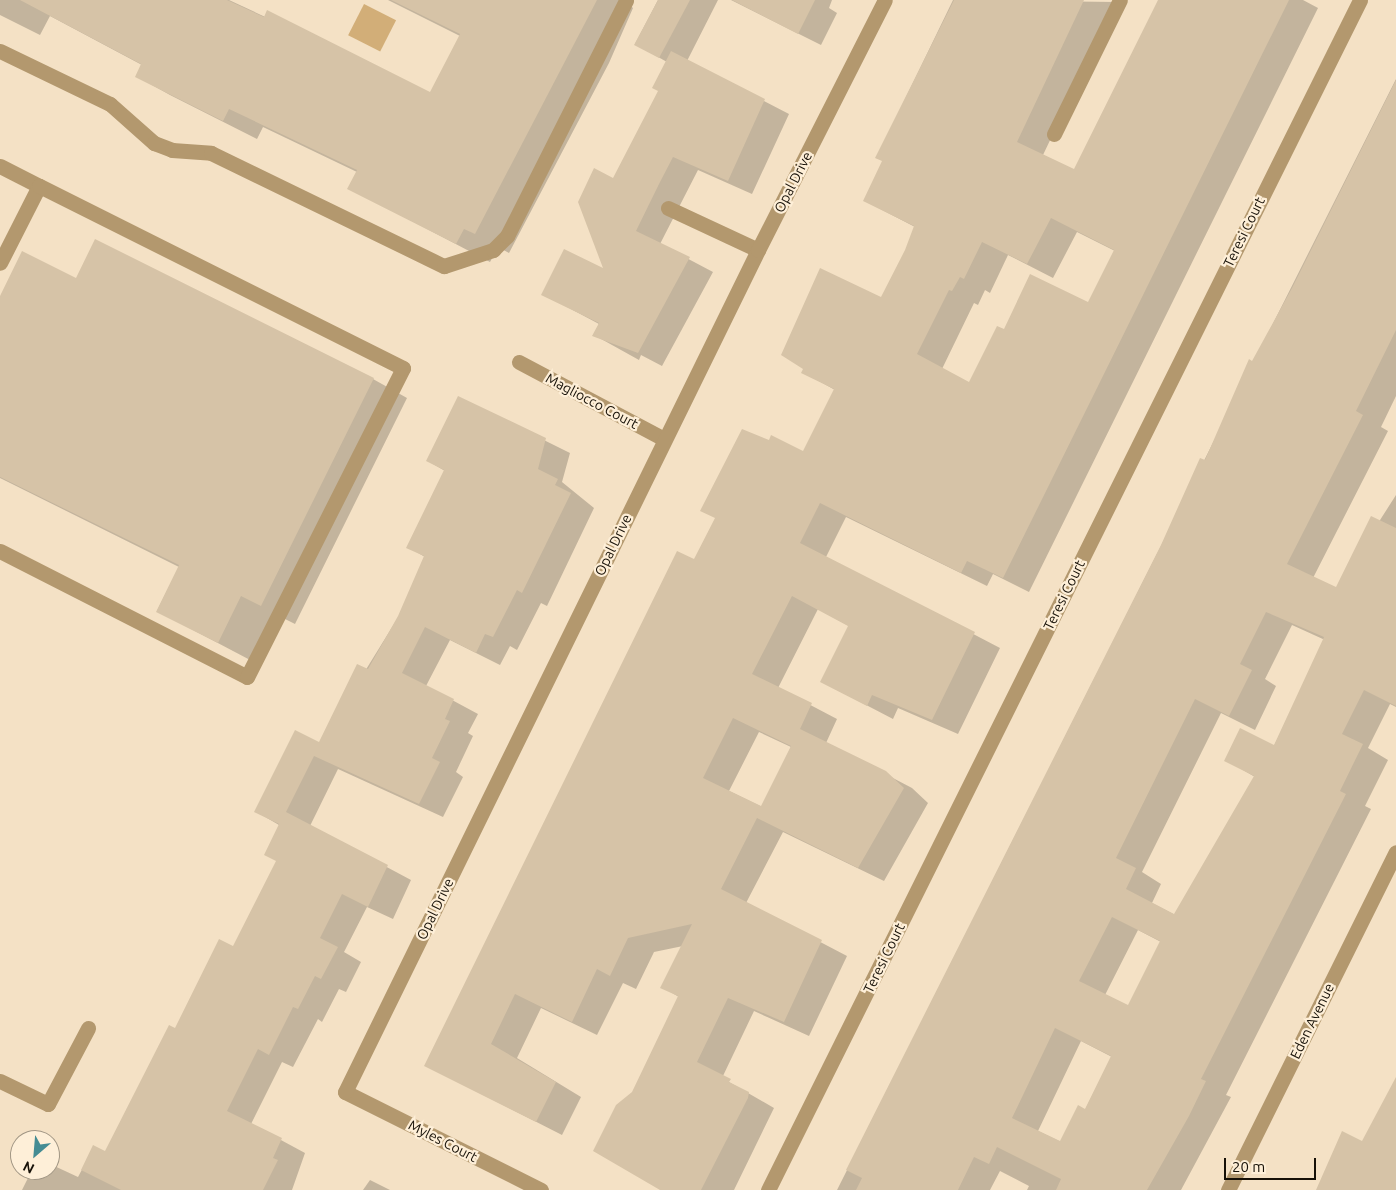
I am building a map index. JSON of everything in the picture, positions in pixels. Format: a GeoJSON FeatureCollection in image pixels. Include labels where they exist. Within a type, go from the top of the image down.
{"type":"FeatureCollection","features":[{"type":"Feature","properties":{"kind":"street"},"geometry":{"type":"LineString","coordinates":[[0,51],[110,104],[154,143],[172,150],[211,153],[444,266],[493,250],[506,236],[626,0]]}},
{"type":"Feature","properties":{"kind":"street","name":"Opal Drive"},"geometry":{"type":"LineString","coordinates":[[345,1092],[664,439],[885,0]]}},
{"type":"Feature","properties":{"kind":"street"},"geometry":{"type":"LineString","coordinates":[[1054,134],[1120,0]]}},
{"type":"Feature","properties":{"kind":"street","name":"Teresi Court"},"geometry":{"type":"LineString","coordinates":[[768,1190],[1360,0]]}},
{"type":"Feature","properties":{"kind":"street"},"geometry":{"type":"LineString","coordinates":[[0,166],[402,368],[247,677],[0,551]]}},
{"type":"Feature","properties":{"kind":"street"},"geometry":{"type":"LineString","coordinates":[[0,263],[39,186]]}},
{"type":"Feature","properties":{"kind":"street"},"geometry":{"type":"LineString","coordinates":[[668,208],[758,250]]}},
{"type":"Feature","properties":{"kind":"street","name":"Magliocco Court"},"geometry":{"type":"LineString","coordinates":[[519,362],[664,439]]}},
{"type":"Feature","properties":{"kind":"street","name":"Eden Avenue"},"geometry":{"type":"LineString","coordinates":[[1228,1190],[1395,858]]}},
{"type":"Feature","properties":{"kind":"street"},"geometry":{"type":"LineString","coordinates":[[0,1081],[48,1104],[88,1028]]}},
{"type":"Feature","properties":{"kind":"street","name":"Myles Court"},"geometry":{"type":"LineString","coordinates":[[345,1092],[541,1190]]}},
{"type":"Feature","properties":{"kind":"shaded area"},"geometry":{"type":"Polygon","coordinates":[[[364,4],[396,20],[380,52],[348,35],[364,4]]]}},
{"type":"Feature","properties":{"kind":"building"},"geometry":{"type":"Polygon","coordinates":[[[20,0],[227,0],[264,17],[267,10],[430,92],[460,34],[391,0],[597,0],[475,234],[464,229],[456,244],[347,189],[357,170],[229,109],[223,121],[135,77],[141,64],[20,0]]]}},
{"type":"Feature","properties":{"kind":"building"},"geometry":{"type":"Polygon","coordinates":[[[658,0],[690,0],[659,58],[634,45],[658,0]]]}},
{"type":"Feature","properties":{"kind":"building"},"geometry":{"type":"Polygon","coordinates":[[[732,0],[815,0],[798,34],[732,0]]]}},
{"type":"Feature","properties":{"kind":"building"},"geometry":{"type":"Polygon","coordinates":[[[954,0],[1084,0],[1017,142],[1074,169],[1158,0],[1289,0],[1003,578],[967,561],[961,573],[820,503],[800,543],[975,632],[932,720],[872,695],[867,706],[820,682],[848,626],[792,596],[752,674],[812,703],[800,729],[886,771],[904,788],[858,868],[757,818],[721,889],[822,940],[784,1022],[728,998],[697,1062],[731,1079],[729,1082],[749,1092],[748,1098],[701,1190],[660,1190],[593,1151],[616,1105],[632,1092],[678,996],[660,988],[692,924],[628,938],[610,976],[597,969],[572,1022],[515,994],[491,1044],[556,1082],[536,1122],[424,1066],[677,551],[694,559],[715,518],[700,511],[742,429],[769,440],[771,435],[803,451],[834,389],[801,373],[803,369],[781,355],[820,268],[881,297],[905,250],[914,226],[863,201],[882,161],[875,158],[954,0]],[[1051,218],[1027,264],[982,242],[964,279],[960,277],[952,291],[949,290],[917,354],[969,382],[997,326],[1004,329],[1030,274],[1088,302],[1114,250],[1051,218]],[[733,718],[703,778],[761,806],[791,746],[733,718]]]}},
{"type":"Feature","properties":{"kind":"building"},"geometry":{"type":"Polygon","coordinates":[[[671,51],[765,99],[728,181],[673,157],[659,184],[636,231],[690,257],[638,353],[592,336],[599,323],[541,295],[564,249],[603,268],[578,202],[594,168],[613,178],[658,91],[652,88],[671,51]]]}},
{"type":"Feature","properties":{"kind":"building"},"geometry":{"type":"Polygon","coordinates":[[[1396,80],[1396,330],[1356,411],[1363,415],[1287,564],[1336,587],[1371,516],[1396,528],[1396,706],[1364,690],[1342,734],[1363,744],[1340,791],[1346,794],[1201,1079],[1206,1081],[1189,1116],[1147,1190],[1056,1190],[1061,1179],[997,1147],[989,1164],[974,1157],[958,1190],[856,1190],[862,1178],[846,1170],[1161,545],[1200,458],[1205,460],[1249,359],[1252,361],[1292,288],[1396,80]],[[1266,612],[1240,664],[1252,670],[1229,716],[1195,699],[1116,858],[1136,868],[1126,889],[1174,914],[1254,776],[1224,761],[1240,728],[1274,745],[1324,637],[1266,612]],[[1112,917],[1079,981],[1128,1005],[1160,941],[1112,917]],[[1055,1028],[1012,1118],[1060,1141],[1078,1105],[1085,1109],[1111,1056],[1055,1028]]]}},
{"type":"Feature","properties":{"kind":"building"},"geometry":{"type":"Polygon","coordinates":[[[95,239],[374,378],[261,606],[241,596],[218,643],[156,612],[179,565],[0,477],[0,296],[22,251],[76,278],[95,239]]]}},
{"type":"Feature","properties":{"kind":"building"},"geometry":{"type":"Polygon","coordinates":[[[458,396],[546,438],[538,469],[558,479],[555,485],[571,493],[522,593],[517,590],[493,637],[485,634],[476,653],[425,627],[402,673],[454,699],[445,719],[450,721],[432,758],[440,762],[419,804],[314,756],[286,812],[388,865],[368,907],[342,894],[320,938],[338,947],[321,979],[315,976],[298,1009],[293,1007],[269,1055],[258,1049],[227,1111],[282,1138],[273,1158],[278,1160],[263,1190],[121,1190],[81,1170],[93,1145],[105,1151],[169,1025],[175,1028],[219,939],[233,946],[276,861],[264,855],[279,824],[254,812],[295,730],[319,742],[357,664],[368,669],[398,616],[424,556],[406,548],[444,470],[426,461],[458,396]]]}},
{"type":"Feature","properties":{"kind":"building"},"geometry":{"type":"Polygon","coordinates":[[[1396,1077],[1396,1190],[1316,1190],[1342,1131],[1362,1141],[1396,1077]]]}}]}
